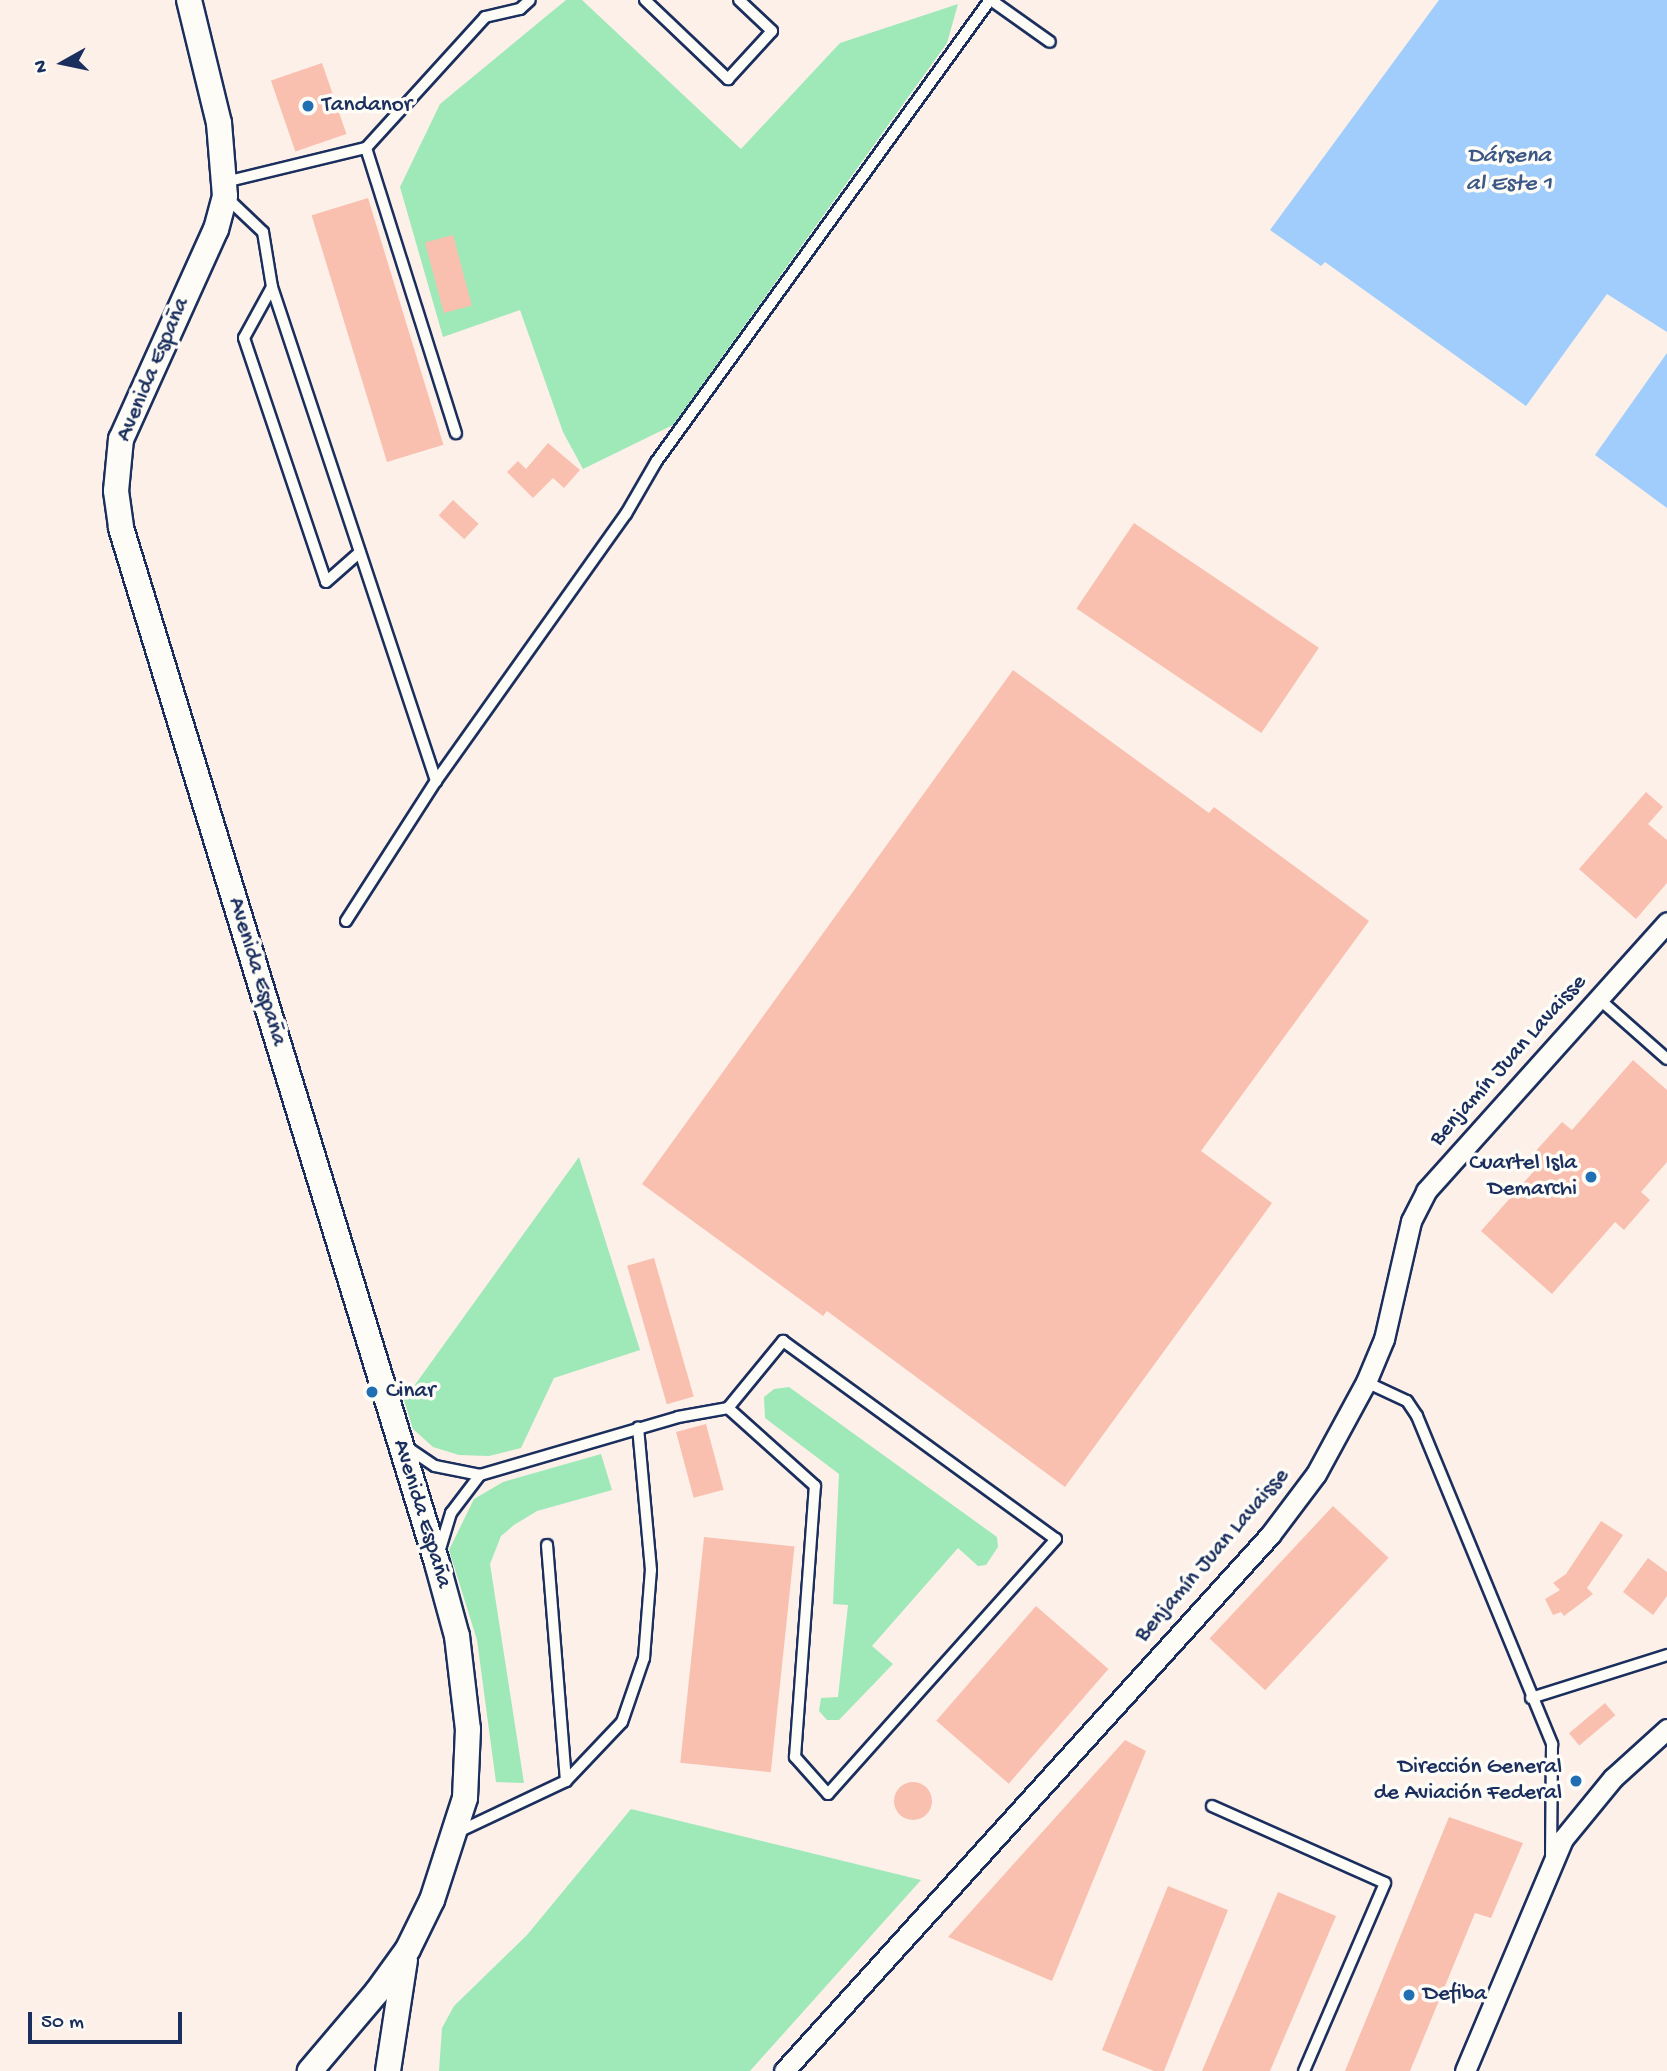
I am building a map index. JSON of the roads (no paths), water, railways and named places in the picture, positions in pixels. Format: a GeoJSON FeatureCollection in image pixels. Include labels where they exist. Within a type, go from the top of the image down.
{"type":"FeatureCollection","features":[{"type":"Feature","properties":{"kind":"street","name":"Avenida España"},"geometry":{"type":"LineString","coordinates":[[189,0],[215,100],[225,189],[216,229],[128,419],[118,462],[117,506],[125,546],[437,1563],[457,1636],[468,1730],[465,1798],[432,1900],[408,1949],[354,2025],[310,2071]]}},
{"type":"Feature","properties":{"kind":"street","name":"Benjamín Juan Lavaisse"},"geometry":{"type":"LineString","coordinates":[[784,2071],[1270,1535],[1316,1474],[1366,1382],[1384,1339],[1411,1221],[1426,1191],[1667,922]]}},
{"type":"Feature","properties":{"kind":"street"},"geometry":{"type":"LineString","coordinates":[[1465,2071],[1550,1860],[1596,1796],[1667,1729]]}},
{"type":"Feature","properties":{"kind":"street","name":"Avenida España"},"geometry":{"type":"LineString","coordinates":[[388,2071],[408,1949]]}},
{"type":"Feature","properties":{"kind":"lane"},"geometry":{"type":"LineString","coordinates":[[436,781],[272,287],[262,232],[225,189],[366,148],[485,17],[520,9],[530,0]]}},
{"type":"Feature","properties":{"kind":"lane"},"geometry":{"type":"LineString","coordinates":[[645,0],[729,79],[772,31],[738,0]]}},
{"type":"Feature","properties":{"kind":"lane"},"geometry":{"type":"LineString","coordinates":[[346,921],[436,781],[626,514],[656,462],[991,0],[1050,42]]}},
{"type":"Feature","properties":{"kind":"lane"},"geometry":{"type":"LineString","coordinates":[[366,148],[456,433]]}},
{"type":"Feature","properties":{"kind":"lane"},"geometry":{"type":"LineString","coordinates":[[272,287],[244,338],[326,582],[360,551]]}},
{"type":"Feature","properties":{"kind":"lane"},"geometry":{"type":"LineString","coordinates":[[1598,998],[1667,1059]]}},
{"type":"Feature","properties":{"kind":"lane"},"geometry":{"type":"LineString","coordinates":[[399,1440],[435,1466],[480,1475],[638,1428],[728,1408],[783,1341],[1056,1539],[828,1794],[795,1757],[815,1486],[728,1408]]}},
{"type":"Feature","properties":{"kind":"lane"},"geometry":{"type":"LineString","coordinates":[[1366,1382],[1407,1401],[1417,1416],[1552,1744],[1550,1860]]}},
{"type":"Feature","properties":{"kind":"lane"},"geometry":{"type":"LineString","coordinates":[[454,1834],[566,1780],[622,1722],[645,1658],[651,1570],[638,1428]]}},
{"type":"Feature","properties":{"kind":"lane"},"geometry":{"type":"LineString","coordinates":[[437,1563],[451,1513],[480,1475]]}},
{"type":"Feature","properties":{"kind":"lane"},"geometry":{"type":"LineString","coordinates":[[547,1545],[566,1780]]}},
{"type":"Feature","properties":{"kind":"lane"},"geometry":{"type":"LineString","coordinates":[[1531,1698],[1667,1655]]}},
{"type":"Feature","properties":{"kind":"lane"},"geometry":{"type":"LineString","coordinates":[[1212,1806],[1385,1883],[1304,2071]]}},
{"type":"Feature","properties":{"kind":"water","name":"Dársena al Este 1"},"geometry":{"type":"Polygon","coordinates":[[[1439,0],[1667,0],[1667,332],[1607,294],[1526,406],[1325,262],[1321,266],[1270,230],[1439,0]]]}},
{"type":"Feature","properties":{"kind":"water"},"geometry":{"type":"Polygon","coordinates":[[[1667,353],[1667,508],[1595,455],[1667,353]]]}},
{"type":"Feature","properties":{"kind":"place","name":"Tandanor"},"geometry":{"type":"Point","coordinates":[308,106]}},
{"type":"Feature","properties":{"kind":"place","name":"Cuartel Isla Demarchi"},"geometry":{"type":"Point","coordinates":[1591,1177]}},
{"type":"Feature","properties":{"kind":"place","name":"Cinar"},"geometry":{"type":"Point","coordinates":[372,1392]}},
{"type":"Feature","properties":{"kind":"place","name":"Dirección General de Aviación Federal"},"geometry":{"type":"Point","coordinates":[1576,1781]}},
{"type":"Feature","properties":{"kind":"place","name":"Defiba"},"geometry":{"type":"Point","coordinates":[1409,1995]}}]}
